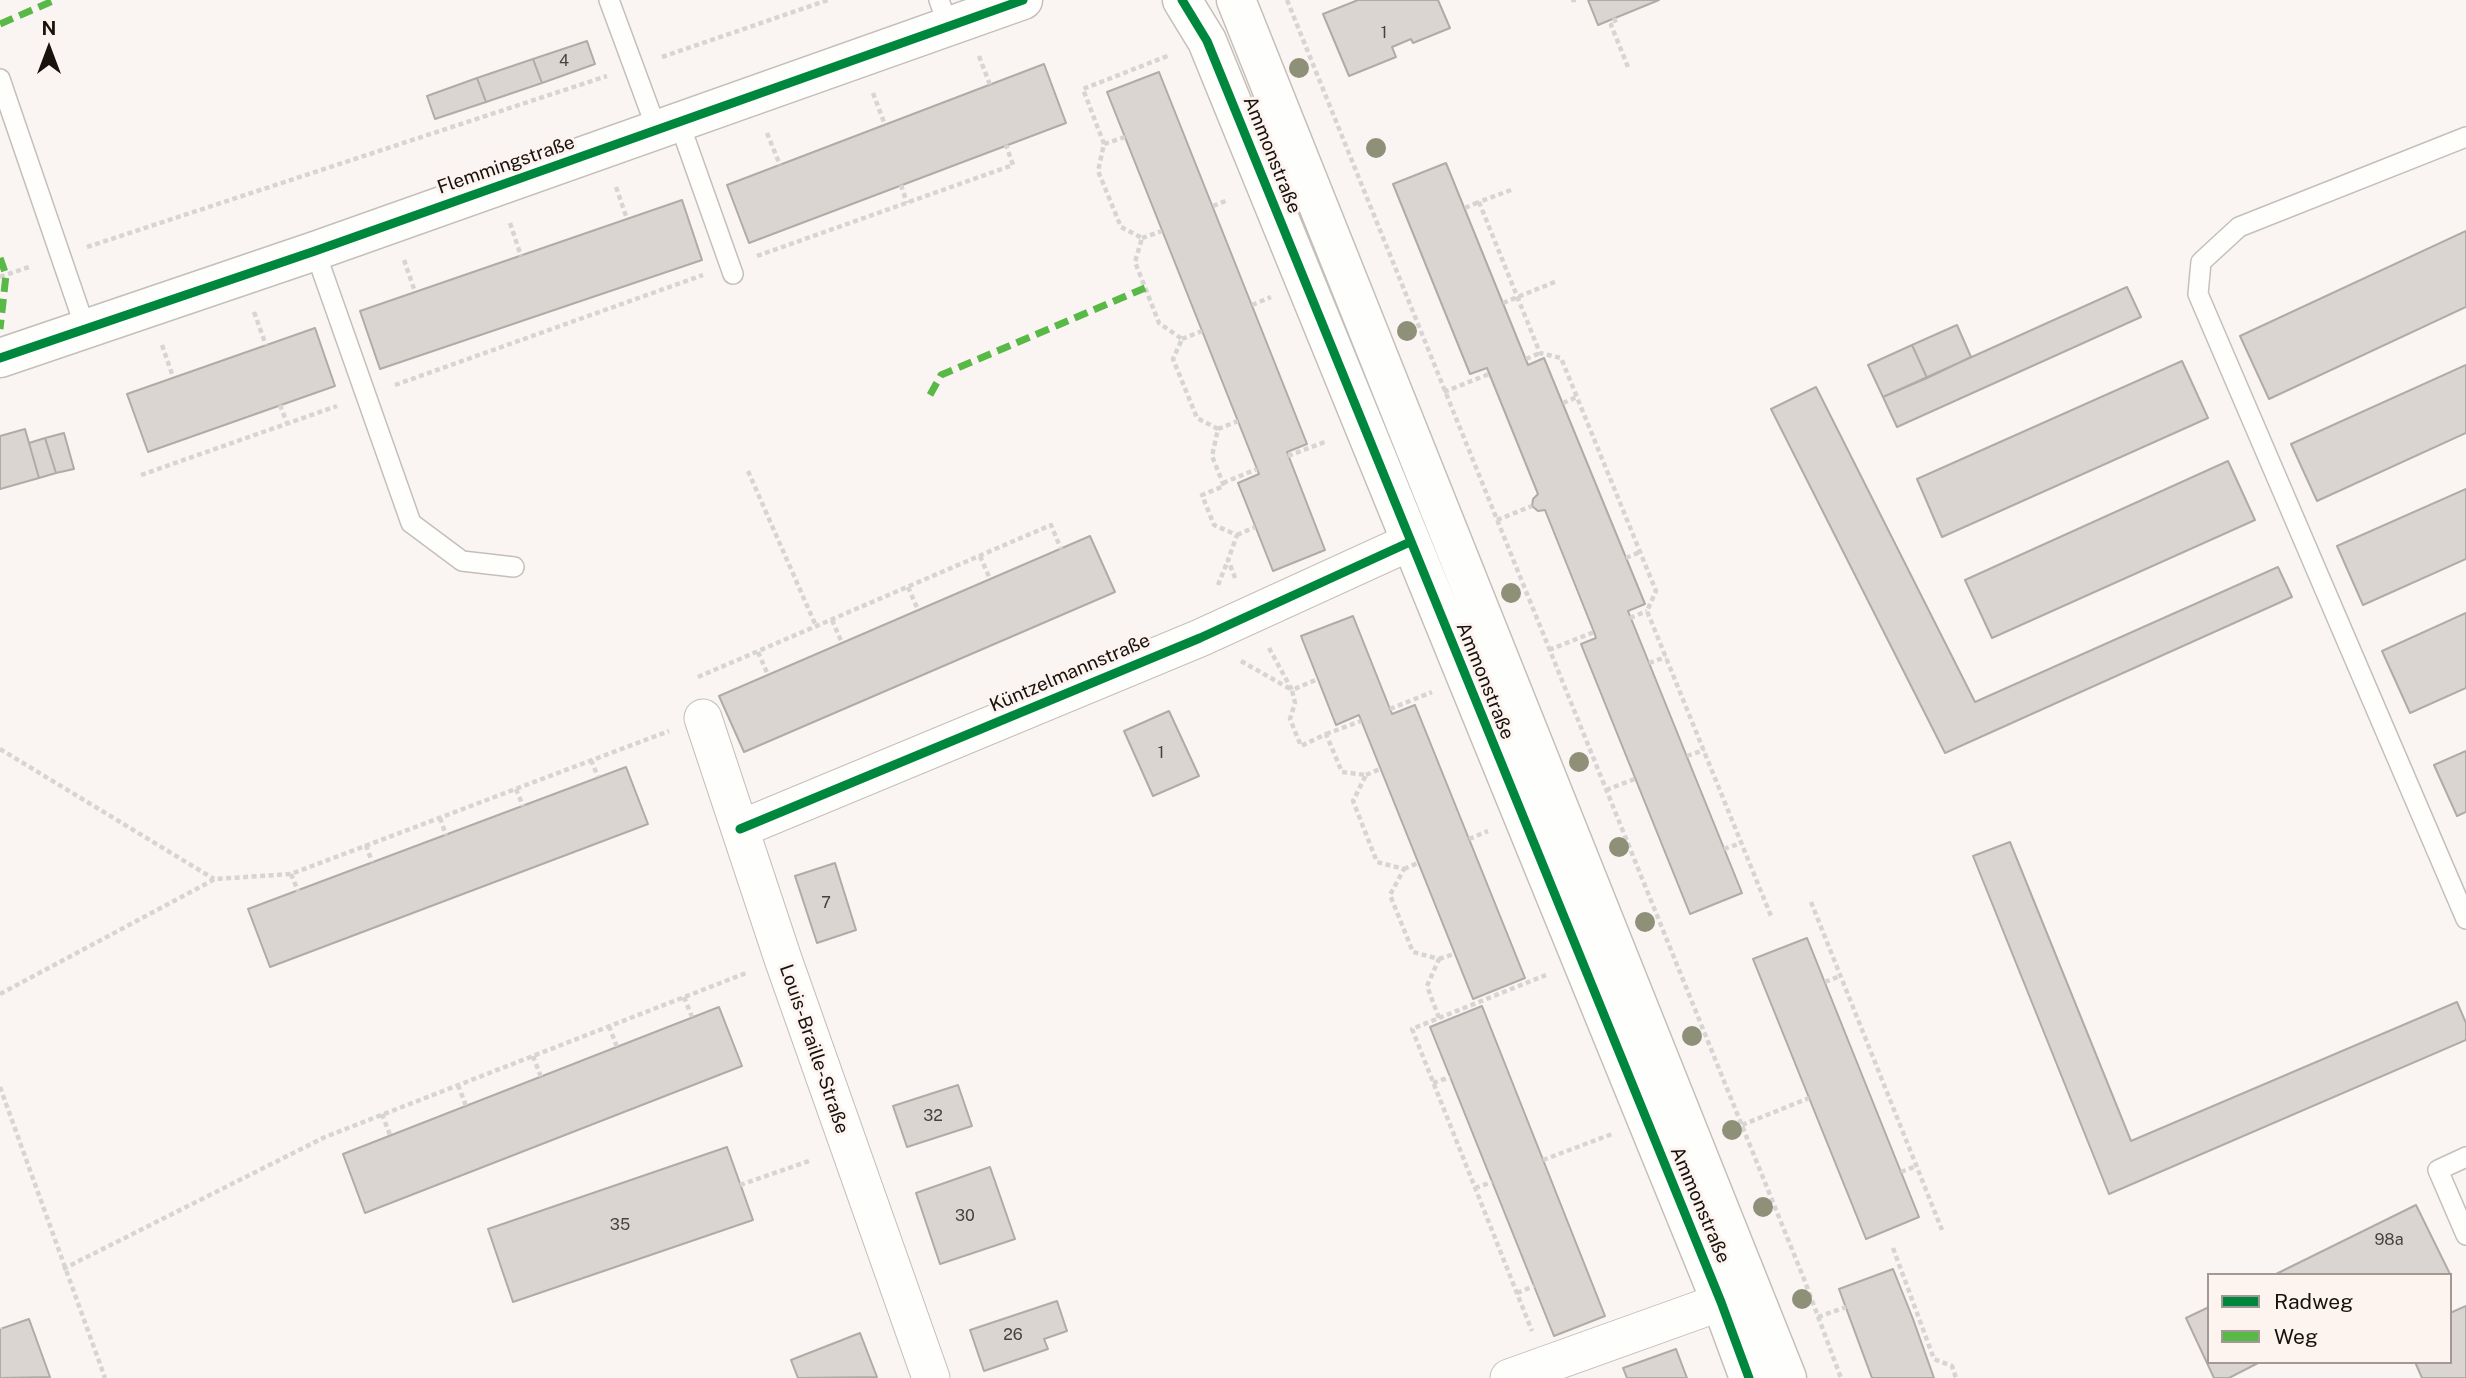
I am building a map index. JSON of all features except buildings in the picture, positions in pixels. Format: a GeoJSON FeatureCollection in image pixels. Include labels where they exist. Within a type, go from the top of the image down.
{"type":"FeatureCollection","features":[{"type":"Feature","properties":{"kind":"street","name":"Flemmingstraße"},"geometry":{"type":"LineString","coordinates":[[0,358],[315,251],[668,126],[944,13],[1023,0]]}},
{"type":"Feature","properties":{"kind":"street","name":"Ammonstraße"},"geometry":{"type":"LineString","coordinates":[[1182,0],[1207,41],[1721,1302],[1749,1378]]}},
{"type":"Feature","properties":{"kind":"street","name":"Ammonstraße"},"geometry":{"type":"LineString","coordinates":[[1236,0],[1787,1378]]}},
{"type":"Feature","properties":{"kind":"street","name":"Küntzelmannstraße"},"geometry":{"type":"LineString","coordinates":[[740,829],[1199,638],[1410,542]]}},
{"type":"Feature","properties":{"kind":"street","name":"Louis-Braille-Straße"},"geometry":{"type":"LineString","coordinates":[[703,718],[783,959],[931,1378]]}},
{"type":"Feature","properties":{"kind":"street"},"geometry":{"type":"LineString","coordinates":[[1509,1378],[1721,1302]]}},
{"type":"Feature","properties":{"kind":"lane"},"geometry":{"type":"LineString","coordinates":[[609,0],[634,67],[668,126],[731,270]]}},
{"type":"Feature","properties":{"kind":"lane"},"geometry":{"type":"LineString","coordinates":[[0,79],[86,330]]}},
{"type":"Feature","properties":{"kind":"lane"},"geometry":{"type":"LineString","coordinates":[[2466,137],[2239,227],[2201,262],[2198,294],[2466,919]]}},
{"type":"Feature","properties":{"kind":"lane"},"geometry":{"type":"LineString","coordinates":[[315,251],[411,523],[462,561],[514,567]]}},
{"type":"Feature","properties":{"kind":"lane"},"geometry":{"type":"LineString","coordinates":[[2466,1157],[2438,1170],[2466,1235]]}},
{"type":"Feature","properties":{"kind":"path"},"geometry":{"type":"LineString","coordinates":[[0,277],[828,0]]}},
{"type":"Feature","properties":{"kind":"path"},"geometry":{"type":"LineString","coordinates":[[1287,0],[1742,1125],[1841,1378]]}},
{"type":"Feature","properties":{"kind":"path"},"geometry":{"type":"LineString","coordinates":[[1571,0],[1577,0]]}},
{"type":"Feature","properties":{"kind":"path"},"geometry":{"type":"LineString","coordinates":[[1614,18],[1616,23],[1611,25],[1628,67]]}},
{"type":"Feature","properties":{"kind":"path"},"geometry":{"type":"LineString","coordinates":[[1162,231],[1142,238],[1121,227],[1098,171],[1104,144],[1083,89],[1207,41]]}},
{"type":"Feature","properties":{"kind":"path"},"geometry":{"type":"LineString","coordinates":[[1104,144],[1125,137]]}},
{"type":"Feature","properties":{"kind":"path"},"geometry":{"type":"LineString","coordinates":[[142,475],[731,270],[1013,165],[1006,145]]}},
{"type":"Feature","properties":{"kind":"path"},"geometry":{"type":"LineString","coordinates":[[901,186],[907,203]]}},
{"type":"Feature","properties":{"kind":"path"},"geometry":{"type":"LineString","coordinates":[[1465,208],[1511,190]]}},
{"type":"Feature","properties":{"kind":"path"},"geometry":{"type":"LineString","coordinates":[[1479,202],[1540,353]]}},
{"type":"Feature","properties":{"kind":"path"},"geometry":{"type":"LineString","coordinates":[[1142,238],[1135,262],[1159,323],[1182,339]]}},
{"type":"Feature","properties":{"kind":"path"},"geometry":{"type":"LineString","coordinates":[[1503,303],[1557,281]]}},
{"type":"Feature","properties":{"kind":"path"},"geometry":{"type":"LineString","coordinates":[[1202,331],[1182,339],[1174,359],[1178,371],[1197,418],[1218,429],[1238,421]]}},
{"type":"Feature","properties":{"kind":"path"},"geometry":{"type":"LineString","coordinates":[[1526,359],[1540,353],[1561,358],[1656,591],[1647,611],[1630,618]]}},
{"type":"Feature","properties":{"kind":"path"},"geometry":{"type":"LineString","coordinates":[[1444,392],[1489,374]]}},
{"type":"Feature","properties":{"kind":"path"},"geometry":{"type":"LineString","coordinates":[[1563,403],[1577,397]]}},
{"type":"Feature","properties":{"kind":"path"},"geometry":{"type":"LineString","coordinates":[[280,405],[287,424]]}},
{"type":"Feature","properties":{"kind":"path"},"geometry":{"type":"LineString","coordinates":[[1218,429],[1212,456],[1224,486],[1202,495],[1214,524],[1237,535]]}},
{"type":"Feature","properties":{"kind":"path"},"geometry":{"type":"LineString","coordinates":[[1223,483],[1257,469]]}},
{"type":"Feature","properties":{"kind":"path"},"geometry":{"type":"LineString","coordinates":[[748,471],[816,626]]}},
{"type":"Feature","properties":{"kind":"path"},"geometry":{"type":"LineString","coordinates":[[1497,520],[1532,506]]}},
{"type":"Feature","properties":{"kind":"path"},"geometry":{"type":"LineString","coordinates":[[697,678],[1051,525],[1061,549]]}},
{"type":"Feature","properties":{"kind":"path"},"geometry":{"type":"LineString","coordinates":[[1255,527],[1237,535],[1199,638],[1292,690]]}},
{"type":"Feature","properties":{"kind":"path"},"geometry":{"type":"LineString","coordinates":[[1626,558],[1640,552]]}},
{"type":"Feature","properties":{"kind":"path"},"geometry":{"type":"LineString","coordinates":[[980,556],[990,579]]}},
{"type":"Feature","properties":{"kind":"path"},"geometry":{"type":"LineString","coordinates":[[1228,560],[1250,614],[1292,690],[1295,703],[1290,719],[1301,746],[1361,721]]}},
{"type":"Feature","properties":{"kind":"path"},"geometry":{"type":"LineString","coordinates":[[908,587],[918,610]]}},
{"type":"Feature","properties":{"kind":"path"},"geometry":{"type":"LineString","coordinates":[[1647,611],[1771,916]]}},
{"type":"Feature","properties":{"kind":"path"},"geometry":{"type":"LineString","coordinates":[[832,620],[842,643]]}},
{"type":"Feature","properties":{"kind":"path"},"geometry":{"type":"LineString","coordinates":[[1549,650],[1594,632]]}},
{"type":"Feature","properties":{"kind":"path"},"geometry":{"type":"LineString","coordinates":[[758,652],[768,675]]}},
{"type":"Feature","properties":{"kind":"path"},"geometry":{"type":"LineString","coordinates":[[1649,663],[1665,657]]}},
{"type":"Feature","properties":{"kind":"path"},"geometry":{"type":"LineString","coordinates":[[1292,690],[1318,679]]}},
{"type":"Feature","properties":{"kind":"path"},"geometry":{"type":"LineString","coordinates":[[0,994],[215,879],[291,874],[703,718]]}},
{"type":"Feature","properties":{"kind":"path"},"geometry":{"type":"LineString","coordinates":[[1326,734],[1342,772],[1366,775],[1380,769]]}},
{"type":"Feature","properties":{"kind":"path"},"geometry":{"type":"LineString","coordinates":[[0,749],[215,879]]}},
{"type":"Feature","properties":{"kind":"path"},"geometry":{"type":"LineString","coordinates":[[1687,756],[1704,750]]}},
{"type":"Feature","properties":{"kind":"path"},"geometry":{"type":"LineString","coordinates":[[591,760],[598,777]]}},
{"type":"Feature","properties":{"kind":"path"},"geometry":{"type":"LineString","coordinates":[[1366,775],[1353,801],[1377,862],[1404,869],[1418,863]]}},
{"type":"Feature","properties":{"kind":"path"},"geometry":{"type":"LineString","coordinates":[[1606,790],[1635,779]]}},
{"type":"Feature","properties":{"kind":"path"},"geometry":{"type":"LineString","coordinates":[[516,789],[523,806]]}},
{"type":"Feature","properties":{"kind":"path"},"geometry":{"type":"LineString","coordinates":[[440,818],[446,835]]}},
{"type":"Feature","properties":{"kind":"path"},"geometry":{"type":"LineString","coordinates":[[1724,849],[1741,843]]}},
{"type":"Feature","properties":{"kind":"path"},"geometry":{"type":"LineString","coordinates":[[366,845],[372,862]]}},
{"type":"Feature","properties":{"kind":"path"},"geometry":{"type":"LineString","coordinates":[[1404,869],[1390,895],[1413,952],[1439,959],[1454,954]]}},
{"type":"Feature","properties":{"kind":"path"},"geometry":{"type":"LineString","coordinates":[[291,874],[298,891]]}},
{"type":"Feature","properties":{"kind":"path"},"geometry":{"type":"LineString","coordinates":[[1811,902],[1942,1230]]}},
{"type":"Feature","properties":{"kind":"path"},"geometry":{"type":"LineString","coordinates":[[63,1269],[326,1137],[783,959]]}},
{"type":"Feature","properties":{"kind":"path"},"geometry":{"type":"LineString","coordinates":[[1439,959],[1427,986],[1439,1018]]}},
{"type":"Feature","properties":{"kind":"path"},"geometry":{"type":"LineString","coordinates":[[1546,1365],[1412,1029],[1581,961]]}},
{"type":"Feature","properties":{"kind":"path"},"geometry":{"type":"LineString","coordinates":[[1825,982],[1840,976]]}},
{"type":"Feature","properties":{"kind":"path"},"geometry":{"type":"LineString","coordinates":[[684,997],[692,1017]]}},
{"type":"Feature","properties":{"kind":"path"},"geometry":{"type":"LineString","coordinates":[[609,1026],[617,1047]]}},
{"type":"Feature","properties":{"kind":"path"},"geometry":{"type":"LineString","coordinates":[[533,1056],[541,1077]]}},
{"type":"Feature","properties":{"kind":"path"},"geometry":{"type":"LineString","coordinates":[[1433,1083],[1450,1077]]}},
{"type":"Feature","properties":{"kind":"path"},"geometry":{"type":"LineString","coordinates":[[458,1085],[466,1106]]}},
{"type":"Feature","properties":{"kind":"path"},"geometry":{"type":"LineString","coordinates":[[0,1087],[63,1269],[105,1378]]}},
{"type":"Feature","properties":{"kind":"path"},"geometry":{"type":"LineString","coordinates":[[1742,1125],[1809,1098]]}},
{"type":"Feature","properties":{"kind":"path"},"geometry":{"type":"LineString","coordinates":[[382,1114],[390,1135]]}},
{"type":"Feature","properties":{"kind":"path"},"geometry":{"type":"LineString","coordinates":[[1544,1160],[1645,1120]]}},
{"type":"Feature","properties":{"kind":"path"},"geometry":{"type":"LineString","coordinates":[[740,1185],[849,1148]]}},
{"type":"Feature","properties":{"kind":"path"},"geometry":{"type":"LineString","coordinates":[[1901,1172],[1917,1166]]}},
{"type":"Feature","properties":{"kind":"path"},"geometry":{"type":"LineString","coordinates":[[1475,1188],[1492,1182]]}},
{"type":"Feature","properties":{"kind":"path"},"geometry":{"type":"LineString","coordinates":[[1893,1248],[1916,1318],[1934,1359],[1951,1366],[1956,1378]]}},
{"type":"Feature","properties":{"kind":"path"},"geometry":{"type":"LineString","coordinates":[[1517,1293],[1534,1286]]}},
{"type":"Feature","properties":{"kind":"path"},"geometry":{"type":"LineString","coordinates":[[1818,1317],[1846,1307]]}},
{"type":"Feature","properties":{"kind":"marked path"},"geometry":{"type":"LineString","coordinates":[[0,24],[55,0]]}},
{"type":"Feature","properties":{"kind":"marked path"},"geometry":{"type":"LineString","coordinates":[[0,258],[6,275],[0,329]]}},
{"type":"Feature","properties":{"kind":"marked path"},"geometry":{"type":"LineString","coordinates":[[930,395],[941,375],[1145,288]]}},
{"type":"Feature","properties":{"kind":"cycle path"},"geometry":{"type":"LineString","coordinates":[[0,358],[315,251],[1023,0]]}},
{"type":"Feature","properties":{"kind":"cycle path"},"geometry":{"type":"LineString","coordinates":[[1182,0],[1207,41],[1721,1302],[1749,1378]]}},
{"type":"Feature","properties":{"kind":"cycle path"},"geometry":{"type":"LineString","coordinates":[[740,829],[1200,638],[1410,542]]}}]}
